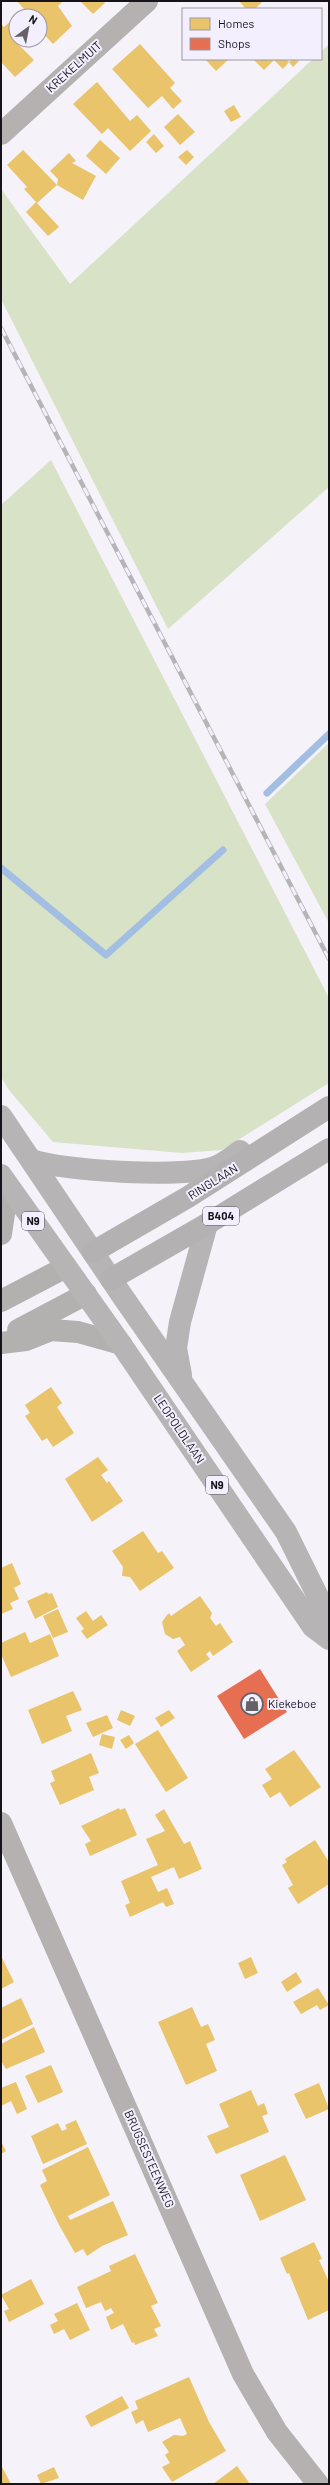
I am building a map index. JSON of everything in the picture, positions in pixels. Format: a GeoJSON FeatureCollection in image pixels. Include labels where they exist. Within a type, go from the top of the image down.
{"type":"FeatureCollection","features":[{"type":"Feature","properties":{"kind":"highway","name":"RINGLAAN"},"geometry":{"type":"LineString","coordinates":[[93,1252],[269,1146],[329,1107]]}},
{"type":"Feature","properties":{"kind":"highway","name":"B404"},"geometry":{"type":"LineString","coordinates":[[111,1279],[207,1224],[329,1149]]}},
{"type":"Feature","properties":{"kind":"main road","name":"N9"},"geometry":{"type":"LineString","coordinates":[[1,1116],[111,1279],[286,1532],[329,1619]]}},
{"type":"Feature","properties":{"kind":"main road"},"geometry":{"type":"LineString","coordinates":[[32,1160],[49,1166],[71,1168],[192,1172],[216,1167],[249,1145],[269,1146]]}},
{"type":"Feature","properties":{"kind":"main road","name":"N9"},"geometry":{"type":"LineString","coordinates":[[1,1175],[86,1294]]}},
{"type":"Feature","properties":{"kind":"main road"},"geometry":{"type":"LineString","coordinates":[[1,1196],[5,1207],[1,1234]]}},
{"type":"Feature","properties":{"kind":"main road"},"geometry":{"type":"LineString","coordinates":[[183,1382],[176,1348],[180,1322],[207,1224]]}},
{"type":"Feature","properties":{"kind":"main road"},"geometry":{"type":"LineString","coordinates":[[1,1301],[93,1252]]}},
{"type":"Feature","properties":{"kind":"main road"},"geometry":{"type":"LineString","coordinates":[[1,1339],[111,1279]]}},
{"type":"Feature","properties":{"kind":"main road","name":"LEOPOLDLAAN"},"geometry":{"type":"LineString","coordinates":[[86,1294],[313,1627],[329,1639]]}},
{"type":"Feature","properties":{"kind":"main road"},"geometry":{"type":"LineString","coordinates":[[1,1343],[26,1340],[51,1330],[78,1332],[121,1344]]}},
{"type":"Feature","properties":{"kind":"street","name":"KREKELMUIT"},"geometry":{"type":"LineString","coordinates":[[1,134],[147,1]]}},
{"type":"Feature","properties":{"kind":"street","name":"BRUGSESTEENWEG"},"geometry":{"type":"LineString","coordinates":[[2,1828],[243,2374],[278,2432],[318,2484]]}},
{"type":"Feature","properties":{"kind":"green space"},"geometry":{"type":"Polygon","coordinates":[[[329,44],[329,487],[168,629],[1,299],[1,189],[70,284],[312,60],[322,60],[322,51],[329,44]]]}},
{"type":"Feature","properties":{"kind":"green space"},"geometry":{"type":"Polygon","coordinates":[[[51,460],[329,998],[329,1083],[222,1150],[182,1153],[53,1142],[9,1090],[1,1077],[1,505],[51,460]]]}},
{"type":"Feature","properties":{"kind":"green space"},"geometry":{"type":"Polygon","coordinates":[[[329,743],[329,923],[265,804],[329,743]]]}},
{"type":"Feature","properties":{"kind":"building: Homes"},"geometry":{"type":"Polygon","coordinates":[[[17,1],[63,1],[58,6],[72,26],[53,44],[48,39],[48,8],[23,8],[17,1]]]}},
{"type":"Feature","properties":{"kind":"building: Homes"},"geometry":{"type":"Polygon","coordinates":[[[80,1],[103,1],[105,3],[93,14],[80,1]]]}},
{"type":"Feature","properties":{"kind":"building: Homes"},"geometry":{"type":"Polygon","coordinates":[[[239,1],[263,1],[256,8],[245,8],[239,1]]]}},
{"type":"Feature","properties":{"kind":"building: Homes"},"geometry":{"type":"Polygon","coordinates":[[[8,23],[8,48],[22,48],[34,60],[15,77],[1,62],[1,24],[4,27],[8,23]]]}},
{"type":"Feature","properties":{"kind":"building: Homes"},"geometry":{"type":"Polygon","coordinates":[[[140,44],[175,83],[170,88],[182,101],[173,109],[162,96],[148,108],[112,69],[140,44]]]}},
{"type":"Feature","properties":{"kind":"building: Homes"},"geometry":{"type":"Polygon","coordinates":[[[206,60],[228,60],[216,71],[206,60]]]}},
{"type":"Feature","properties":{"kind":"building: Homes"},"geometry":{"type":"Polygon","coordinates":[[[254,60],[274,60],[264,70],[254,60]]]}},
{"type":"Feature","properties":{"kind":"building: Homes"},"geometry":{"type":"Polygon","coordinates":[[[274,60],[287,60],[289,62],[283,69],[274,60]]]}},
{"type":"Feature","properties":{"kind":"building: Homes"},"geometry":{"type":"Polygon","coordinates":[[[292,60],[299,61],[293,67],[289,62],[292,60]]]}},
{"type":"Feature","properties":{"kind":"building: Homes"},"geometry":{"type":"Polygon","coordinates":[[[97,82],[130,121],[137,115],[151,131],[130,151],[108,128],[102,134],[73,104],[97,82]]]}},
{"type":"Feature","properties":{"kind":"building: Homes"},"geometry":{"type":"Polygon","coordinates":[[[234,105],[241,117],[231,122],[224,111],[234,105]]]}},
{"type":"Feature","properties":{"kind":"building: Homes"},"geometry":{"type":"Polygon","coordinates":[[[178,114],[195,132],[180,145],[164,127],[178,114]]]}},
{"type":"Feature","properties":{"kind":"building: Homes"},"geometry":{"type":"Polygon","coordinates":[[[154,134],[164,146],[156,153],[146,142],[154,134]]]}},
{"type":"Feature","properties":{"kind":"building: Homes"},"geometry":{"type":"Polygon","coordinates":[[[100,140],[120,158],[106,174],[86,156],[100,140]]]}},
{"type":"Feature","properties":{"kind":"building: Homes"},"geometry":{"type":"Polygon","coordinates":[[[23,150],[57,185],[37,203],[59,227],[48,236],[26,212],[36,202],[24,189],[27,187],[7,165],[23,150]]]}},
{"type":"Feature","properties":{"kind":"building: Homes"},"geometry":{"type":"Polygon","coordinates":[[[187,150],[194,157],[186,165],[178,157],[187,150]]]}},
{"type":"Feature","properties":{"kind":"building: Homes"},"geometry":{"type":"Polygon","coordinates":[[[69,153],[76,161],[72,163],[96,176],[83,200],[57,185],[58,179],[50,171],[69,153]]]}},
{"type":"Feature","properties":{"kind":"building: Homes"},"geometry":{"type":"Polygon","coordinates":[[[51,1387],[62,1403],[57,1407],[74,1433],[53,1447],[47,1438],[42,1441],[25,1416],[30,1413],[25,1405],[51,1387]]]}},
{"type":"Feature","properties":{"kind":"building: Homes"},"geometry":{"type":"Polygon","coordinates":[[[98,1457],[108,1470],[101,1475],[107,1483],[109,1481],[123,1501],[92,1522],[65,1479],[98,1457]]]}},
{"type":"Feature","properties":{"kind":"building: Homes"},"geometry":{"type":"Polygon","coordinates":[[[143,1531],[158,1553],[162,1551],[174,1568],[140,1591],[130,1577],[122,1576],[123,1567],[112,1551],[143,1531]]]}},
{"type":"Feature","properties":{"kind":"building: Homes"},"geometry":{"type":"Polygon","coordinates":[[[12,1563],[21,1584],[14,1588],[19,1599],[10,1603],[13,1609],[1,1614],[1,1568],[12,1563]]]}},
{"type":"Feature","properties":{"kind":"building: Homes"},"geometry":{"type":"Polygon","coordinates":[[[47,1592],[48,1594],[52,1593],[58,1607],[35,1619],[27,1601],[47,1592]]]}},
{"type":"Feature","properties":{"kind":"building: Homes"},"geometry":{"type":"Polygon","coordinates":[[[200,1596],[212,1613],[210,1618],[216,1626],[220,1623],[233,1642],[213,1656],[210,1651],[206,1654],[210,1659],[191,1672],[177,1651],[185,1645],[180,1637],[173,1639],[165,1634],[162,1622],[169,1613],[171,1616],[200,1596]]]}},
{"type":"Feature","properties":{"kind":"building: Homes"},"geometry":{"type":"Polygon","coordinates":[[[58,1609],[68,1632],[53,1638],[43,1616],[58,1609]]]}},
{"type":"Feature","properties":{"kind":"building: Homes"},"geometry":{"type":"Polygon","coordinates":[[[86,1611],[93,1621],[101,1615],[108,1625],[87,1639],[81,1631],[84,1629],[76,1618],[86,1611]]]}},
{"type":"Feature","properties":{"kind":"building: Homes"},"geometry":{"type":"Polygon","coordinates":[[[25,1632],[30,1643],[50,1634],[59,1656],[11,1677],[1,1654],[1,1643],[25,1632]]]}},
{"type":"Feature","properties":{"kind":"building: Homes"},"geometry":{"type":"Polygon","coordinates":[[[73,1691],[82,1710],[66,1716],[72,1731],[42,1744],[28,1710],[73,1691]]]}},
{"type":"Feature","properties":{"kind":"building: Homes"},"geometry":{"type":"Polygon","coordinates":[[[121,1710],[135,1716],[130,1726],[117,1720],[121,1710]]]}},
{"type":"Feature","properties":{"kind":"building: Homes"},"geometry":{"type":"Polygon","coordinates":[[[169,1710],[175,1718],[161,1727],[155,1718],[169,1710]]]}},
{"type":"Feature","properties":{"kind":"building: Homes"},"geometry":{"type":"Polygon","coordinates":[[[107,1715],[113,1728],[93,1737],[86,1723],[107,1715]]]}},
{"type":"Feature","properties":{"kind":"building: Homes"},"geometry":{"type":"Polygon","coordinates":[[[158,1730],[188,1778],[166,1792],[135,1744],[158,1730]]]}},
{"type":"Feature","properties":{"kind":"building: Homes"},"geometry":{"type":"Polygon","coordinates":[[[102,1734],[115,1737],[112,1749],[99,1745],[102,1734]]]}},
{"type":"Feature","properties":{"kind":"building: Homes"},"geometry":{"type":"Polygon","coordinates":[[[129,1735],[134,1743],[126,1749],[120,1740],[129,1735]]]}},
{"type":"Feature","properties":{"kind":"building: Homes"},"geometry":{"type":"Polygon","coordinates":[[[294,1750],[321,1787],[290,1807],[280,1792],[270,1798],[262,1785],[272,1779],[265,1769],[294,1750]]]}},
{"type":"Feature","properties":{"kind":"building: Homes"},"geometry":{"type":"Polygon","coordinates":[[[91,1753],[99,1773],[89,1777],[94,1790],[60,1805],[50,1783],[55,1781],[51,1771],[91,1753]]]}},
{"type":"Feature","properties":{"kind":"building: Homes"},"geometry":{"type":"Polygon","coordinates":[[[119,1808],[120,1810],[125,1808],[137,1835],[90,1856],[85,1844],[91,1841],[81,1826],[119,1808]]]}},
{"type":"Feature","properties":{"kind":"building: Homes"},"geometry":{"type":"Polygon","coordinates":[[[164,1809],[184,1844],[190,1841],[202,1869],[179,1879],[174,1867],[151,1877],[158,1892],[167,1888],[174,1904],[166,1907],[163,1902],[130,1917],[125,1905],[130,1903],[121,1881],[158,1865],[146,1839],[165,1831],[155,1815],[164,1809]]]}},
{"type":"Feature","properties":{"kind":"building: Homes"},"geometry":{"type":"Polygon","coordinates":[[[315,1840],[329,1862],[329,1884],[298,1904],[288,1888],[293,1885],[282,1865],[287,1862],[285,1859],[315,1840]]]}},
{"type":"Feature","properties":{"kind":"building: Homes"},"geometry":{"type":"Polygon","coordinates":[[[1,1956],[14,1982],[1,1989],[1,1956]]]}},
{"type":"Feature","properties":{"kind":"building: Homes"},"geometry":{"type":"Polygon","coordinates":[[[251,1957],[258,1973],[245,1979],[238,1963],[251,1957]]]}},
{"type":"Feature","properties":{"kind":"building: Homes"},"geometry":{"type":"Polygon","coordinates":[[[296,1972],[302,1982],[287,1992],[281,1982],[296,1972]]]}},
{"type":"Feature","properties":{"kind":"building: Homes"},"geometry":{"type":"Polygon","coordinates":[[[318,1988],[329,2005],[320,2010],[317,2005],[301,2014],[293,2002],[318,1988]]]}},
{"type":"Feature","properties":{"kind":"building: Homes"},"geometry":{"type":"Polygon","coordinates":[[[21,1998],[33,2024],[1,2040],[1,2008],[21,1998]]]}},
{"type":"Feature","properties":{"kind":"building: Homes"},"geometry":{"type":"Polygon","coordinates":[[[192,2007],[201,2027],[208,2024],[215,2040],[206,2044],[217,2071],[186,2085],[158,2022],[192,2007]]]}},
{"type":"Feature","properties":{"kind":"building: Homes"},"geometry":{"type":"Polygon","coordinates":[[[34,2027],[45,2052],[6,2069],[1,2061],[1,2044],[34,2027]]]}},
{"type":"Feature","properties":{"kind":"building: Homes"},"geometry":{"type":"Polygon","coordinates":[[[51,2065],[63,2092],[38,2103],[25,2076],[51,2065]]]}},
{"type":"Feature","properties":{"kind":"building: Homes"},"geometry":{"type":"Polygon","coordinates":[[[16,2082],[27,2109],[17,2114],[11,2101],[1,2106],[1,2088],[16,2082]]]}},
{"type":"Feature","properties":{"kind":"building: Homes"},"geometry":{"type":"Polygon","coordinates":[[[319,2083],[329,2109],[306,2119],[294,2094],[319,2083]]]}},
{"type":"Feature","properties":{"kind":"building: Homes"},"geometry":{"type":"Polygon","coordinates":[[[251,2090],[258,2106],[264,2103],[268,2114],[262,2116],[269,2132],[216,2154],[207,2136],[229,2127],[219,2104],[251,2090]]]}},
{"type":"Feature","properties":{"kind":"building: Homes"},"geometry":{"type":"Polygon","coordinates":[[[76,2120],[87,2144],[43,2164],[31,2136],[58,2123],[62,2131],[67,2129],[65,2125],[76,2120]]]}},
{"type":"Feature","properties":{"kind":"building: Homes"},"geometry":{"type":"Polygon","coordinates":[[[1,2142],[6,2151],[1,2154],[1,2142]]]}},
{"type":"Feature","properties":{"kind":"building: Homes"},"geometry":{"type":"Polygon","coordinates":[[[88,2147],[110,2195],[68,2216],[70,2220],[113,2201],[128,2235],[102,2246],[87,2256],[83,2249],[75,2253],[59,2225],[40,2185],[47,2181],[42,2170],[88,2147]]]}},
{"type":"Feature","properties":{"kind":"building: Homes"},"geometry":{"type":"Polygon","coordinates":[[[285,2155],[306,2200],[260,2221],[240,2175],[285,2155]]]}},
{"type":"Feature","properties":{"kind":"building: Homes"},"geometry":{"type":"Polygon","coordinates":[[[314,2242],[322,2259],[319,2260],[329,2282],[329,2310],[308,2320],[289,2273],[287,2274],[280,2258],[314,2242]]]}},
{"type":"Feature","properties":{"kind":"building: Homes"},"geometry":{"type":"Polygon","coordinates":[[[135,2254],[158,2303],[151,2306],[161,2326],[154,2329],[158,2336],[135,2345],[134,2342],[132,2343],[123,2324],[111,2330],[106,2317],[114,2313],[111,2308],[105,2311],[101,2302],[86,2308],[77,2287],[111,2271],[109,2266],[135,2254]]]}},
{"type":"Feature","properties":{"kind":"building: Homes"},"geometry":{"type":"Polygon","coordinates":[[[31,2279],[44,2304],[9,2322],[4,2311],[9,2309],[1,2295],[31,2279]]]}},
{"type":"Feature","properties":{"kind":"building: Homes"},"geometry":{"type":"Polygon","coordinates":[[[77,2303],[90,2330],[70,2340],[64,2329],[54,2334],[50,2325],[58,2321],[54,2314],[77,2303]]]}},
{"type":"Feature","properties":{"kind":"building: Homes"},"geometry":{"type":"Polygon","coordinates":[[[189,2377],[209,2422],[226,2451],[172,2482],[162,2467],[170,2463],[165,2455],[169,2452],[162,2442],[174,2435],[183,2436],[187,2434],[180,2418],[148,2432],[143,2420],[136,2424],[131,2412],[138,2409],[135,2401],[189,2377]]]}},
{"type":"Feature","properties":{"kind":"building: Homes"},"geometry":{"type":"Polygon","coordinates":[[[122,2396],[129,2408],[91,2427],[85,2416],[122,2396]]]}},
{"type":"Feature","properties":{"kind":"building: Homes"},"geometry":{"type":"Polygon","coordinates":[[[1,2465],[11,2484],[1,2484],[1,2465]]]}},
{"type":"Feature","properties":{"kind":"building: Homes"},"geometry":{"type":"Polygon","coordinates":[[[237,2466],[250,2484],[213,2484],[237,2466]]]}},
{"type":"Feature","properties":{"kind":"building: Homes"},"geometry":{"type":"Polygon","coordinates":[[[54,2467],[59,2478],[41,2484],[37,2475],[54,2467]]]}},
{"type":"Feature","properties":{"kind":"building: Shops","name":"Kiekeboe"},"geometry":{"type":"Polygon","coordinates":[[[260,1669],[287,1712],[244,1739],[217,1696],[260,1669]]]}},
{"type":"Feature","properties":{"kind":"waterway"},"geometry":{"type":"LineString","coordinates":[[267,793],[329,734]]}},
{"type":"Feature","properties":{"kind":"waterway"},"geometry":{"type":"LineString","coordinates":[[1,868],[106,955],[223,850]]}},
{"type":"Feature","properties":{"kind":"railway"},"geometry":{"type":"LineString","coordinates":[[1,328],[329,959]]}},
{"type":"Feature","properties":{"kind":"place","name":"Kiekeboe"},"geometry":{"type":"Point","coordinates":[252,1704]}}]}
